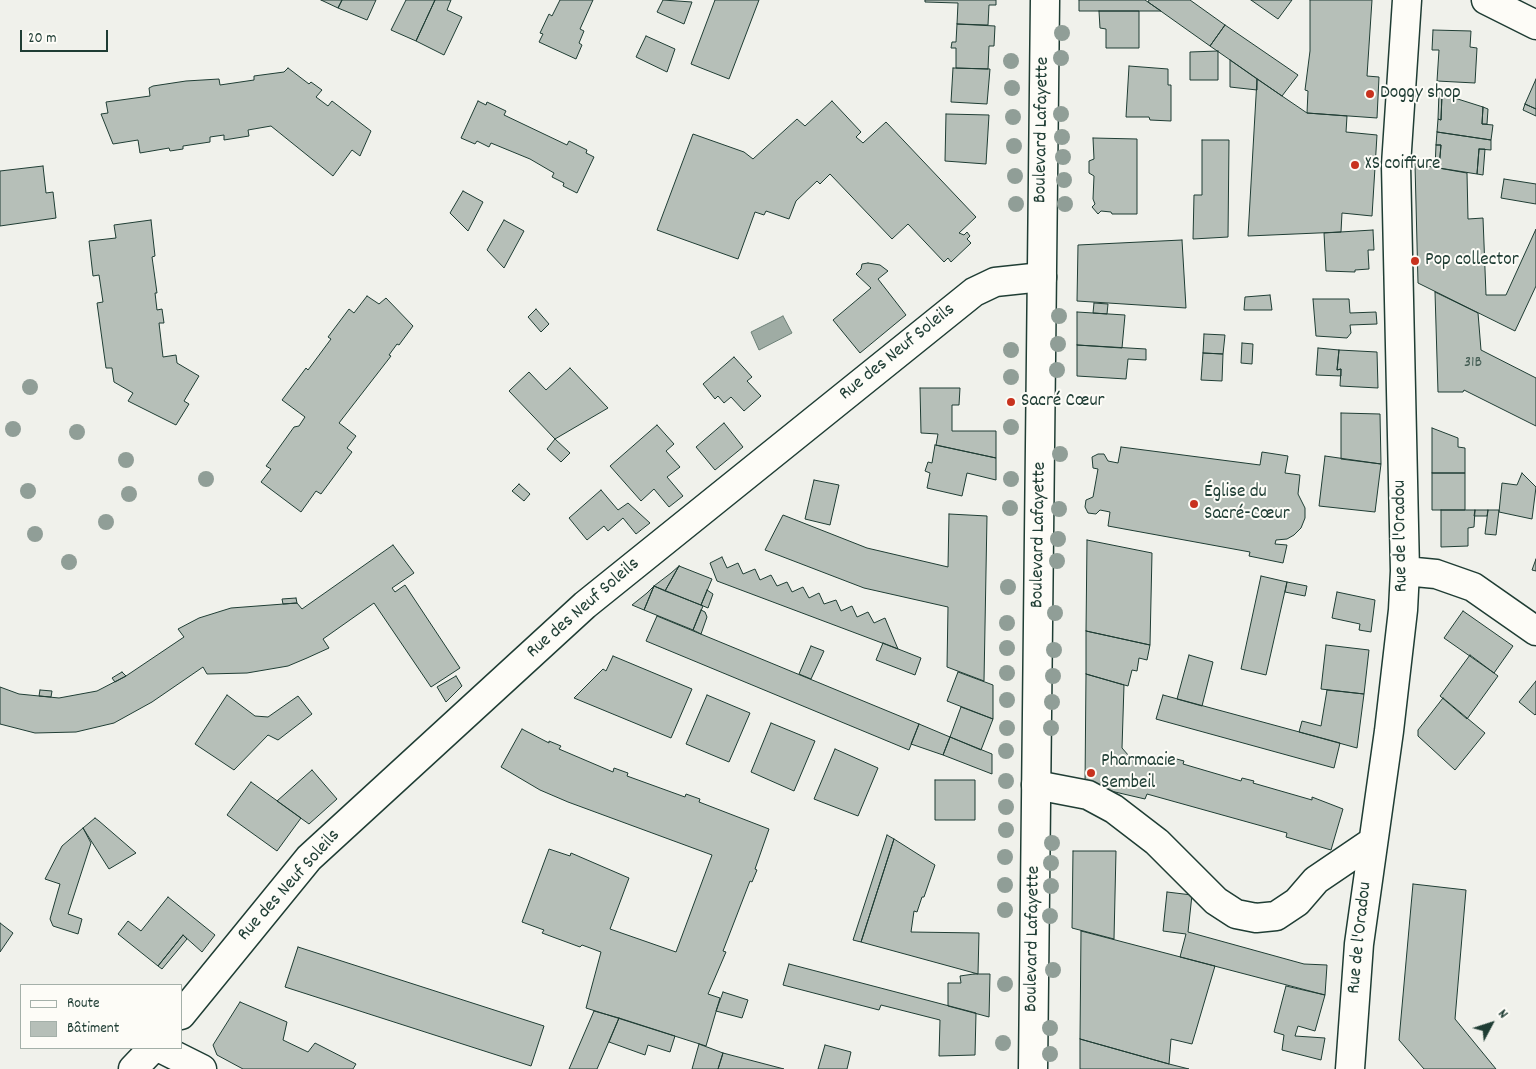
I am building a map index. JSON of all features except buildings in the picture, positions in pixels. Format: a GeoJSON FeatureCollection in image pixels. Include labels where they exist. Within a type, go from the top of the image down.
{"type":"FeatureCollection","features":[{"type":"Feature","properties":{"kind":"street","name":"Boulevard Lafayette"},"geometry":{"type":"LineString","coordinates":[[1033,1069],[1045,0]]}},
{"type":"Feature","properties":{"kind":"street","name":"Rue de l'Oradou"},"geometry":{"type":"LineString","coordinates":[[1350,1069],[1358,944],[1389,731],[1403,610],[1404,572],[1396,165],[1407,0]]}},
{"type":"Feature","properties":{"kind":"street"},"geometry":{"type":"LineString","coordinates":[[1486,0],[1536,25]]}},
{"type":"Feature","properties":{"kind":"street","name":"Rue des Neuf Soleils"},"geometry":{"type":"LineString","coordinates":[[182,1014],[309,858],[585,605],[974,292],[995,282],[1042,276]]}},
{"type":"Feature","properties":{"kind":"street"},"geometry":{"type":"LineString","coordinates":[[1404,572],[1436,574],[1473,587],[1536,631]]}},
{"type":"Feature","properties":{"kind":"street"},"geometry":{"type":"LineString","coordinates":[[1036,785],[1088,795],[1114,809],[1157,842],[1216,901],[1236,914],[1256,918],[1276,916],[1297,902],[1316,880],[1372,842]]}},
{"type":"Feature","properties":{"kind":"street"},"geometry":{"type":"LineString","coordinates":[[132,1069],[152,1049]]}},
{"type":"Feature","properties":{"kind":"street"},"geometry":{"type":"LineString","coordinates":[[162,1049],[202,1069]]}},
{"type":"Feature","properties":{"kind":"shaded area"},"geometry":{"type":"Polygon","coordinates":[[[783,316],[792,333],[759,350],[751,332],[783,316]]]}},
{"type":"Feature","properties":{"kind":"place","name":"Doggy shop"},"geometry":{"type":"Point","coordinates":[1370,94]}},
{"type":"Feature","properties":{"kind":"place","name":"XS coiffure"},"geometry":{"type":"Point","coordinates":[1355,165]}},
{"type":"Feature","properties":{"kind":"place","name":"Pop collector"},"geometry":{"type":"Point","coordinates":[1415,261]}},
{"type":"Feature","properties":{"kind":"place","name":"Sacré Cœur"},"geometry":{"type":"Point","coordinates":[1011,402]}},
{"type":"Feature","properties":{"kind":"place","name":"Église du Sacré-Cœur"},"geometry":{"type":"Point","coordinates":[1194,504]}},
{"type":"Feature","properties":{"kind":"place","name":"Pharmacie Sembeil"},"geometry":{"type":"Point","coordinates":[1091,773]}}]}
